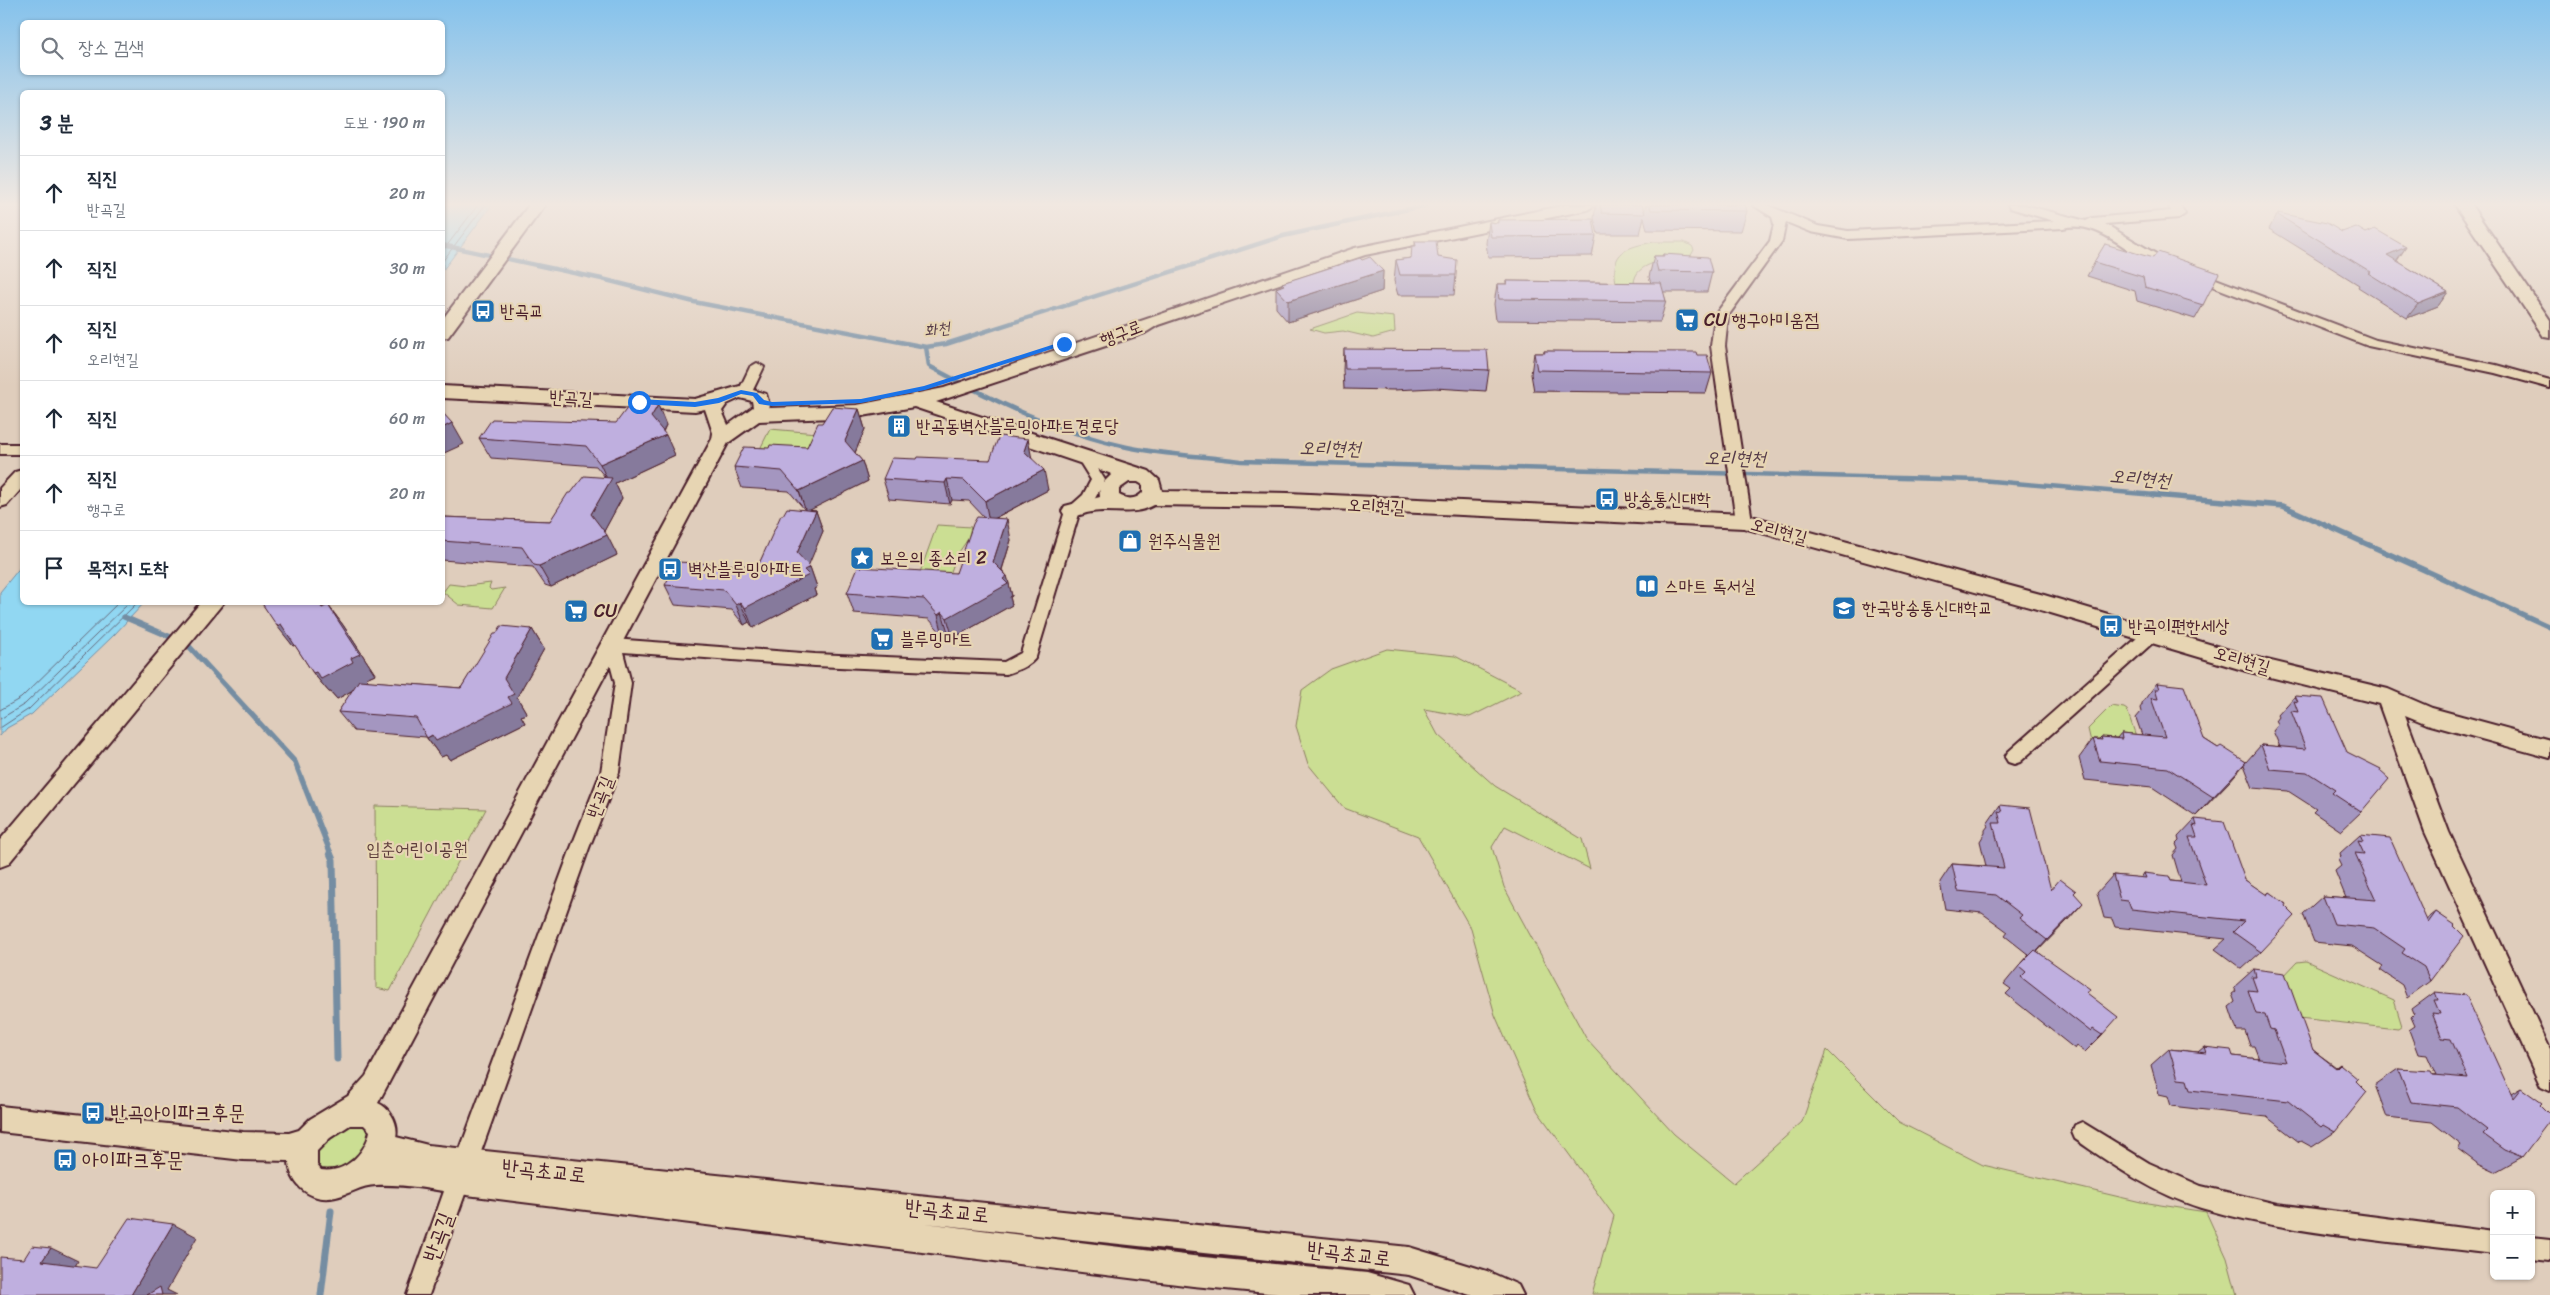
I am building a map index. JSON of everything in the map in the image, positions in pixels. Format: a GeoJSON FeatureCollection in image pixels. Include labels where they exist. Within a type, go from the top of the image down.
{"type":"FeatureCollection","features":[{"type":"Feature","properties":{"kind":"street"},"geometry":{"type":"LineString","coordinates":[[445,329],[493,265]]}},
{"type":"Feature","properties":{"kind":"street","name":"행구로"},"geometry":{"type":"LineString","coordinates":[[915,398],[1032,359],[1138,329],[1152,321],[1319,265]]}},
{"type":"Feature","properties":{"kind":"street"},"geometry":{"type":"LineString","coordinates":[[1742,514],[1718,346],[1722,315],[1759,265]]}},
{"type":"Feature","properties":{"kind":"street"},"geometry":{"type":"LineString","coordinates":[[2171,265],[2374,343],[2496,369],[2550,384]]}},
{"type":"Feature","properties":{"kind":"street"},"geometry":{"type":"LineString","coordinates":[[2504,265],[2550,333]]}},
{"type":"Feature","properties":{"kind":"street"},"geometry":{"type":"LineString","coordinates":[[2521,265],[2550,306]]}},
{"type":"Feature","properties":{"kind":"street"},"geometry":{"type":"LineString","coordinates":[[745,392],[757,367]]}},
{"type":"Feature","properties":{"kind":"street","name":"반곡길"},"geometry":{"type":"LineString","coordinates":[[445,389],[695,405],[716,410],[730,423],[755,412]]}},
{"type":"Feature","properties":{"kind":"street"},"geometry":{"type":"LineString","coordinates":[[375,1085],[375,1115],[384,1130],[381,1146],[374,1159],[350,1179],[335,1184],[322,1184],[311,1180],[305,1173],[305,1152],[317,1130],[356,1106],[375,1085],[613,645],[721,440],[722,433],[716,410],[732,394],[745,392],[755,394],[755,412]]}},
{"type":"Feature","properties":{"kind":"street"},"geometry":{"type":"LineString","coordinates":[[721,440],[755,412],[857,411],[915,398],[1085,459],[1183,489],[1288,500]]}},
{"type":"Feature","properties":{"kind":"street"},"geometry":{"type":"LineString","coordinates":[[0,449],[20,448]]}},
{"type":"Feature","properties":{"kind":"street"},"geometry":{"type":"LineString","coordinates":[[1085,459],[1103,483],[1110,498],[1122,505]]}},
{"type":"Feature","properties":{"kind":"street"},"geometry":{"type":"LineString","coordinates":[[613,645],[815,660],[1006,668],[1028,656],[1072,511],[1103,483],[1118,478],[1140,476],[1154,487],[1150,498]]}},
{"type":"Feature","properties":{"kind":"street"},"geometry":{"type":"LineString","coordinates":[[0,500],[20,479]]}},
{"type":"Feature","properties":{"kind":"street","name":"오리현길"},"geometry":{"type":"LineString","coordinates":[[1072,511],[1092,504],[1137,505],[1150,498],[1288,500],[1742,514],[2246,663],[2388,698],[2428,702],[2550,738]]}},
{"type":"Feature","properties":{"kind":"street"},"geometry":{"type":"LineString","coordinates":[[0,857],[147,678],[211,605]]}},
{"type":"Feature","properties":{"kind":"street"},"geometry":{"type":"LineString","coordinates":[[2014,757],[2152,634]]}},
{"type":"Feature","properties":{"kind":"street","name":"반곡길"},"geometry":{"type":"LineString","coordinates":[[418,1295],[580,848],[610,772],[623,683],[613,645]]}},
{"type":"Feature","properties":{"kind":"street"},"geometry":{"type":"LineString","coordinates":[[2388,698],[2437,832],[2550,1078]]}},
{"type":"Feature","properties":{"kind":"street","name":"오리현길"},"geometry":{"type":"LineString","coordinates":[[2388,698],[2427,715],[2550,749]]}},
{"type":"Feature","properties":{"kind":"street"},"geometry":{"type":"LineString","coordinates":[[341,1114],[365,1111],[375,1115]]}},
{"type":"Feature","properties":{"kind":"street"},"geometry":{"type":"LineString","coordinates":[[0,1119],[243,1146],[291,1156],[305,1152]]}},
{"type":"Feature","properties":{"kind":"street"},"geometry":{"type":"LineString","coordinates":[[2082,1132],[2141,1171],[2200,1197],[2277,1215],[2490,1242]]}},
{"type":"Feature","properties":{"kind":"street","name":"반곡초교로"},"geometry":{"type":"LineString","coordinates":[[381,1146],[462,1171],[1193,1271],[1367,1288],[1394,1294]]}},
{"type":"Feature","properties":{"kind":"street","name":"반곡초교로"},"geometry":{"type":"LineString","coordinates":[[363,1170],[462,1171],[1070,1224],[1408,1261],[1487,1286],[1508,1295]]}},
{"type":"Feature","properties":{"kind":"street"},"geometry":{"type":"LineString","coordinates":[[2535,1248],[2550,1250]]}},
{"type":"Feature","properties":{"kind":"green space"},"geometry":{"type":"Polygon","coordinates":[[[1616,265],[1649,265],[1640,270],[1634,284],[1616,283],[1616,265]]]}},
{"type":"Feature","properties":{"kind":"green space"},"geometry":{"type":"Polygon","coordinates":[[[1357,313],[1394,317],[1395,332],[1373,338],[1343,331],[1324,333],[1310,329],[1357,313]]]}},
{"type":"Feature","properties":{"kind":"green space"},"geometry":{"type":"Polygon","coordinates":[[[770,429],[817,433],[805,459],[757,455],[770,429]]]}},
{"type":"Feature","properties":{"kind":"green space"},"geometry":{"type":"Polygon","coordinates":[[[937,525],[971,527],[968,539],[957,555],[949,577],[919,575],[937,525]]]}},
{"type":"Feature","properties":{"kind":"green space"},"geometry":{"type":"Polygon","coordinates":[[[491,583],[489,588],[491,590],[505,588],[493,608],[459,605],[445,594],[445,589],[449,584],[466,586],[491,583]]]}},
{"type":"Feature","properties":{"kind":"green space"},"geometry":{"type":"Polygon","coordinates":[[[1387,649],[1455,656],[1522,691],[1470,717],[1424,709],[1438,735],[1495,786],[1582,839],[1590,869],[1505,826],[1492,847],[1504,887],[1586,1038],[1674,1134],[1734,1183],[1802,1122],[1827,1050],[1899,1122],[1983,1165],[2141,1202],[2206,1212],[2227,1258],[2237,1295],[1592,1294],[1614,1216],[1536,1109],[1495,1015],[1471,929],[1418,836],[1344,808],[1308,764],[1296,726],[1302,690],[1331,669],[1387,649]]]}},
{"type":"Feature","properties":{"kind":"green space"},"geometry":{"type":"Polygon","coordinates":[[[2111,706],[2127,710],[2138,742],[2091,742],[2088,729],[2111,706]]]}},
{"type":"Feature","properties":{"kind":"green space","name":"입춘어린이공원"},"geometry":{"type":"Polygon","coordinates":[[[375,806],[486,809],[390,991],[376,988],[375,806]]]}},
{"type":"Feature","properties":{"kind":"green space"},"geometry":{"type":"Polygon","coordinates":[[[2306,961],[2394,1000],[2402,1026],[2398,1029],[2299,1018],[2281,979],[2297,962],[2306,961]]]}},
{"type":"Feature","properties":{"kind":"green space"},"geometry":{"type":"Polygon","coordinates":[[[341,1124],[366,1125],[370,1130],[370,1146],[337,1173],[321,1171],[316,1165],[315,1151],[341,1124]]]}},
{"type":"Feature","properties":{"kind":"water"},"geometry":{"type":"Polygon","coordinates":[[[20,567],[20,605],[142,605],[114,635],[32,714],[7,728],[0,736],[0,592],[20,567]]]}},
{"type":"Feature","properties":{"kind":"building"},"geometry":{"type":"Polygon","coordinates":[[[1337,265],[1378,265],[1383,271],[1288,301],[1276,288],[1284,285],[1282,283],[1337,265]]]}},
{"type":"Feature","properties":{"kind":"building"},"geometry":{"type":"Polygon","coordinates":[[[1397,265],[1457,265],[1456,275],[1400,275],[1397,265]]]}},
{"type":"Feature","properties":{"kind":"building"},"geometry":{"type":"Polygon","coordinates":[[[1657,265],[1710,265],[1712,272],[1658,271],[1657,265]]]}},
{"type":"Feature","properties":{"kind":"building"},"geometry":{"type":"Polygon","coordinates":[[[2105,265],[2197,265],[2219,273],[2203,305],[2145,287],[2143,277],[2105,265]]]}},
{"type":"Feature","properties":{"kind":"building"},"geometry":{"type":"Polygon","coordinates":[[[2360,265],[2404,265],[2448,292],[2418,304],[2368,273],[2371,272],[2360,265]]]}},
{"type":"Feature","properties":{"kind":"building"},"geometry":{"type":"Polygon","coordinates":[[[1506,281],[1661,283],[1666,301],[1499,299],[1497,284],[1507,284],[1506,281]]]}},
{"type":"Feature","properties":{"kind":"building"},"geometry":{"type":"Polygon","coordinates":[[[1344,349],[1487,350],[1489,370],[1438,368],[1345,369],[1344,349]]]}},
{"type":"Feature","properties":{"kind":"building"},"geometry":{"type":"Polygon","coordinates":[[[1544,351],[1696,352],[1697,355],[1707,355],[1712,373],[1537,370],[1534,353],[1545,353],[1544,351]]]}},
{"type":"Feature","properties":{"kind":"building"},"geometry":{"type":"Polygon","coordinates":[[[631,403],[658,405],[651,417],[666,435],[600,464],[586,446],[479,438],[492,419],[616,423],[631,403]]]}},
{"type":"Feature","properties":{"kind":"building"},"geometry":{"type":"Polygon","coordinates":[[[832,407],[859,409],[845,441],[862,461],[799,491],[782,471],[734,467],[744,447],[769,448],[770,445],[807,447],[818,423],[822,423],[832,407]]]}},
{"type":"Feature","properties":{"kind":"building"},"geometry":{"type":"Polygon","coordinates":[[[445,415],[452,423],[445,426],[445,415]]]}},
{"type":"Feature","properties":{"kind":"building"},"geometry":{"type":"Polygon","coordinates":[[[999,436],[1028,439],[1024,451],[1044,470],[985,501],[964,480],[947,479],[945,483],[883,479],[892,458],[917,459],[918,457],[990,460],[999,436]]]}},
{"type":"Feature","properties":{"kind":"building"},"geometry":{"type":"Polygon","coordinates":[[[584,476],[612,478],[591,514],[607,535],[539,566],[534,565],[522,547],[445,541],[445,517],[550,521],[568,493],[571,493],[584,476]]]}},
{"type":"Feature","properties":{"kind":"building"},"geometry":{"type":"Polygon","coordinates":[[[787,508],[816,511],[797,553],[810,567],[804,570],[809,575],[745,608],[740,602],[736,605],[724,590],[665,585],[677,562],[758,566],[781,515],[783,515],[787,508]]]}},
{"type":"Feature","properties":{"kind":"building"},"geometry":{"type":"Polygon","coordinates":[[[977,517],[1007,519],[993,562],[1007,576],[1003,579],[1008,584],[947,618],[942,612],[938,615],[924,599],[847,593],[858,567],[956,573],[977,517]]]}},
{"type":"Feature","properties":{"kind":"building"},"geometry":{"type":"Polygon","coordinates":[[[263,605],[320,605],[322,608],[328,605],[360,654],[351,658],[353,662],[321,679],[316,672],[313,673],[281,624],[277,626],[263,605]]]}},
{"type":"Feature","properties":{"kind":"building"},"geometry":{"type":"Polygon","coordinates":[[[501,626],[532,629],[504,678],[514,694],[508,697],[512,703],[436,741],[432,735],[427,738],[416,718],[338,712],[359,680],[461,688],[494,634],[496,634],[501,626]]]}},
{"type":"Feature","properties":{"kind":"building"},"geometry":{"type":"Polygon","coordinates":[[[2157,683],[2184,686],[2204,739],[2218,748],[2221,746],[2246,762],[2213,797],[2168,768],[2100,761],[2093,739],[2102,740],[2101,737],[2122,739],[2121,733],[2165,737],[2151,698],[2158,699],[2155,689],[2159,689],[2157,683]]]}},
{"type":"Feature","properties":{"kind":"building"},"geometry":{"type":"Polygon","coordinates":[[[2295,696],[2323,698],[2347,752],[2381,769],[2380,771],[2389,779],[2361,812],[2332,793],[2335,790],[2307,772],[2270,769],[2261,745],[2306,749],[2291,711],[2298,712],[2294,701],[2298,702],[2295,696]]]}},
{"type":"Feature","properties":{"kind":"building"},"geometry":{"type":"Polygon","coordinates":[[[2000,805],[2030,808],[2051,890],[2060,879],[2076,891],[2074,893],[2083,903],[2047,940],[2019,918],[2022,915],[1996,895],[1958,891],[1952,864],[2004,868],[1993,823],[2001,823],[1998,811],[2002,812],[2000,805]]]}},
{"type":"Feature","properties":{"kind":"building"},"geometry":{"type":"Polygon","coordinates":[[[2195,819],[2224,822],[2245,880],[2267,895],[2269,892],[2286,904],[2285,906],[2295,916],[2261,952],[2233,932],[2244,921],[2131,909],[2128,901],[2120,900],[2113,875],[2146,878],[2144,873],[2169,876],[2171,881],[2206,885],[2189,837],[2197,837],[2193,825],[2197,826],[2195,819]]]}},
{"type":"Feature","properties":{"kind":"building"},"geometry":{"type":"Polygon","coordinates":[[[2360,835],[2390,838],[2428,923],[2436,912],[2455,925],[2464,936],[2430,981],[2424,967],[2402,953],[2405,949],[2374,928],[2334,924],[2323,896],[2376,900],[2355,853],[2364,854],[2358,841],[2363,842],[2360,835]]]}},
{"type":"Feature","properties":{"kind":"building"},"geometry":{"type":"Polygon","coordinates":[[[2035,950],[2090,989],[2087,993],[2118,1017],[2102,1035],[2093,1029],[2091,1032],[2021,977],[2026,972],[2019,966],[2035,950]]]}},
{"type":"Feature","properties":{"kind":"building"},"geometry":{"type":"Polygon","coordinates":[[[2254,969],[2285,973],[2313,1050],[2336,1068],[2340,1064],[2358,1079],[2356,1081],[2367,1092],[2335,1132],[2323,1125],[2321,1127],[2288,1101],[2190,1090],[2187,1080],[2178,1079],[2169,1049],[2206,1053],[2204,1047],[2231,1050],[2233,1056],[2286,1062],[2274,1030],[2270,1029],[2265,1015],[2256,1014],[2248,990],[2257,991],[2252,977],[2256,977],[2254,969]]]}},
{"type":"Feature","properties":{"kind":"building"},"geometry":{"type":"Polygon","coordinates":[[[2435,992],[2466,995],[2513,1098],[2521,1088],[2542,1103],[2540,1105],[2550,1115],[2550,1120],[2522,1157],[2505,1150],[2483,1134],[2487,1130],[2457,1107],[2411,1102],[2398,1069],[2431,1071],[2433,1075],[2468,1078],[2451,1039],[2442,1038],[2432,1013],[2440,1014],[2434,1000],[2438,1000],[2435,992]]]}},
{"type":"Feature","properties":{"kind":"building"},"geometry":{"type":"Polygon","coordinates":[[[129,1218],[173,1224],[131,1295],[0,1295],[0,1257],[24,1259],[32,1246],[51,1248],[42,1261],[96,1268],[129,1218]]]}},
{"type":"Feature","properties":{"kind":"building"},"geometry":{"type":"Polygon","coordinates":[[[160,1287],[162,1295],[147,1295],[160,1287]]]}},
{"type":"Feature","properties":{"kind":"waterway","name":"화천"},"geometry":{"type":"LineString","coordinates":[[538,265],[694,302],[926,347]]}},
{"type":"Feature","properties":{"kind":"waterway","name":"화천"},"geometry":{"type":"LineString","coordinates":[[926,347],[946,344],[1191,265]]}},
{"type":"Feature","properties":{"kind":"waterway","name":"오리현천"},"geometry":{"type":"LineString","coordinates":[[926,347],[929,366],[1025,414],[1101,441],[1169,454],[1241,461],[1980,480],[2167,496]]}},
{"type":"Feature","properties":{"kind":"waterway","name":"오리현천"},"geometry":{"type":"LineString","coordinates":[[2153,495],[2283,506],[2550,627]]}},
{"type":"Feature","properties":{"kind":"waterway"},"geometry":{"type":"LineString","coordinates":[[124,617],[187,644],[295,762],[331,854]]}},
{"type":"Feature","properties":{"kind":"waterway"},"geometry":{"type":"LineString","coordinates":[[330,853],[333,860],[337,1059]]}},
{"type":"Feature","properties":{"kind":"waterway"},"geometry":{"type":"LineString","coordinates":[[321,1295],[331,1211]]}},
{"type":"Feature","properties":{"kind":"place","name":"반곡교"},"geometry":{"type":"Point","coordinates":[483,311]}},
{"type":"Feature","properties":{"kind":"place","name":"CU 행구아미움점"},"geometry":{"type":"Point","coordinates":[1687,320]}},
{"type":"Feature","properties":{"kind":"place","name":"반곡동벽산블루밍아파트경로당"},"geometry":{"type":"Point","coordinates":[899,426]}},
{"type":"Feature","properties":{"kind":"place","name":"방송통신대학"},"geometry":{"type":"Point","coordinates":[1607,499]}},
{"type":"Feature","properties":{"kind":"place","name":"원주식물원"},"geometry":{"type":"Point","coordinates":[1130,541]}},
{"type":"Feature","properties":{"kind":"place","name":"보은의 종소리 2"},"geometry":{"type":"Point","coordinates":[862,558]}},
{"type":"Feature","properties":{"kind":"place","name":"벽산블루밍아파트"},"geometry":{"type":"Point","coordinates":[670,569]}},
{"type":"Feature","properties":{"kind":"place","name":"스마트 독서실"},"geometry":{"type":"Point","coordinates":[1647,586]}},
{"type":"Feature","properties":{"kind":"place","name":"한국방송통신대학교"},"geometry":{"type":"Point","coordinates":[1844,608]}},
{"type":"Feature","properties":{"kind":"place","name":"CU"},"geometry":{"type":"Point","coordinates":[576,611]}},
{"type":"Feature","properties":{"kind":"place","name":"반곡이편한세상"},"geometry":{"type":"Point","coordinates":[2111,626]}},
{"type":"Feature","properties":{"kind":"place","name":"블루밍마트"},"geometry":{"type":"Point","coordinates":[882,639]}},
{"type":"Feature","properties":{"kind":"place","name":"반곡아이파크후문"},"geometry":{"type":"Point","coordinates":[93,1113]}},
{"type":"Feature","properties":{"kind":"place","name":"아이파크후문"},"geometry":{"type":"Point","coordinates":[65,1160]}},
{"type":"Feature","properties":{"kind":"route"},"geometry":{"type":"LineString","coordinates":[[639,402],[695,405],[719,400],[725,396],[741,392],[755,394],[762,402],[772,404],[835,404],[861,401],[925,388],[1064,344]]}}]}
